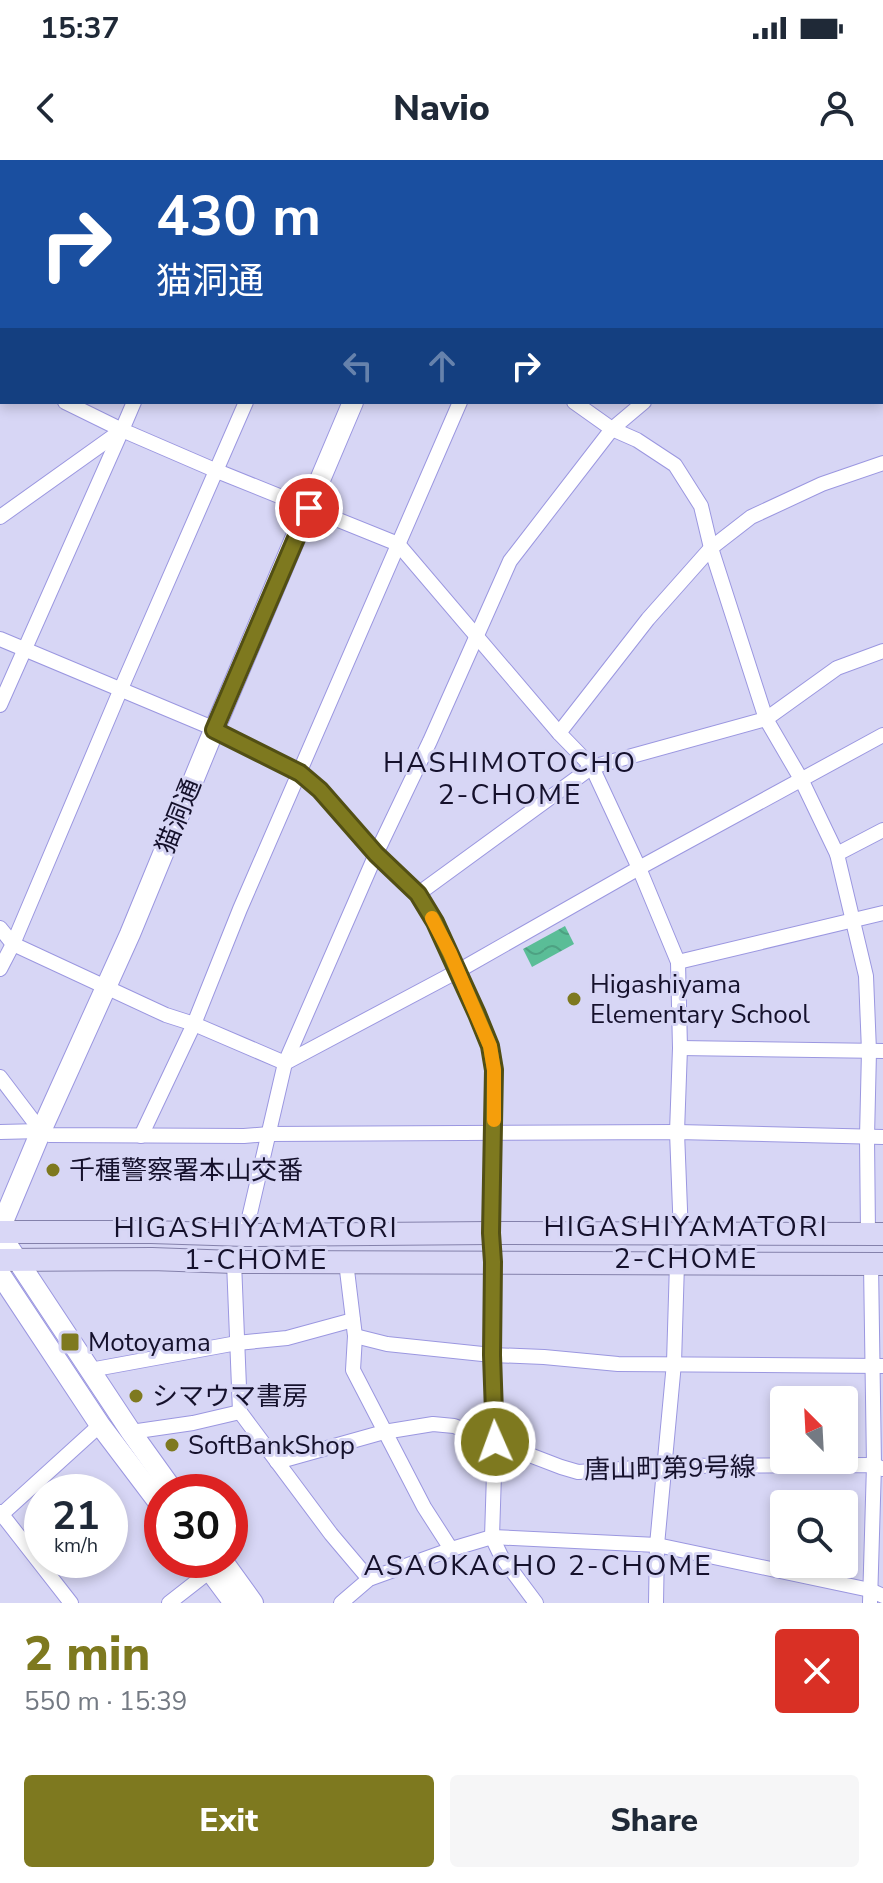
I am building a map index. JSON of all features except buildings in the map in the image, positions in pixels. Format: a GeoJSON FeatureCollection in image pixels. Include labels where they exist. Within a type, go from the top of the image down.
{"type":"FeatureCollection","features":[{"type":"Feature","properties":{"kind":"main road"},"geometry":{"type":"LineString","coordinates":[[0,1232],[245,1235],[875,1234]]}},
{"type":"Feature","properties":{"kind":"main road"},"geometry":{"type":"LineString","coordinates":[[5,1265],[152,1259],[234,1262],[877,1264]]}},
{"type":"Feature","properties":{"kind":"street"},"geometry":{"type":"LineString","coordinates":[[69,404],[217,471],[398,544],[559,733],[592,767],[678,962],[680,1048],[677,1132],[681,1235]]}},
{"type":"Feature","properties":{"kind":"street"},"geometry":{"type":"LineString","coordinates":[[0,705],[133,404]]}},
{"type":"Feature","properties":{"kind":"street"},"geometry":{"type":"LineString","coordinates":[[0,969],[245,404]]}},
{"type":"Feature","properties":{"kind":"street","name":"猫洞通"},"geometry":{"type":"LineString","coordinates":[[0,1232],[352,404]]}},
{"type":"Feature","properties":{"kind":"street"},"geometry":{"type":"LineString","coordinates":[[141,1136],[194,1024],[240,909],[459,404]]}},
{"type":"Feature","properties":{"kind":"street"},"geometry":{"type":"LineString","coordinates":[[577,404],[612,429],[637,440],[675,465],[701,506],[711,548],[766,719],[801,779],[837,854],[866,976],[876,1051],[867,1137],[875,1234]]}},
{"type":"Feature","properties":{"kind":"street"},"geometry":{"type":"LineString","coordinates":[[245,1235],[285,1063],[376,854],[510,561],[612,429],[642,404]]}},
{"type":"Feature","properties":{"kind":"street"},"geometry":{"type":"LineString","coordinates":[[0,517],[122,430]]}},
{"type":"Feature","properties":{"kind":"street"},"geometry":{"type":"LineString","coordinates":[[559,733],[648,619],[711,548],[751,517],[822,484],[883,463]]}},
{"type":"Feature","properties":{"kind":"street"},"geometry":{"type":"LineString","coordinates":[[0,639],[214,729],[300,773],[320,790],[376,854],[418,894],[435,922],[490,1046],[494,1070],[491,1233],[495,1442],[492,1537],[501,1556],[536,1603]]}},
{"type":"Feature","properties":{"kind":"street"},"geometry":{"type":"LineString","coordinates":[[418,894],[592,767],[766,719],[837,668],[883,651]]}},
{"type":"Feature","properties":{"kind":"street"},"geometry":{"type":"LineString","coordinates":[[285,1063],[458,971],[883,735]]}},
{"type":"Feature","properties":{"kind":"street"},"geometry":{"type":"LineString","coordinates":[[837,854],[883,830]]}},
{"type":"Feature","properties":{"kind":"street"},"geometry":{"type":"LineString","coordinates":[[678,962],[883,913]]}},
{"type":"Feature","properties":{"kind":"street"},"geometry":{"type":"LineString","coordinates":[[0,928],[13,944],[166,1015],[285,1063]]}},
{"type":"Feature","properties":{"kind":"street"},"geometry":{"type":"LineString","coordinates":[[866,983],[883,982]]}},
{"type":"Feature","properties":{"kind":"street"},"geometry":{"type":"LineString","coordinates":[[680,1048],[876,1051]]}},
{"type":"Feature","properties":{"kind":"street"},"geometry":{"type":"LineString","coordinates":[[0,1077],[41,1131]]}},
{"type":"Feature","properties":{"kind":"street"},"geometry":{"type":"LineString","coordinates":[[0,1132],[141,1136],[677,1132],[883,1137]]}},
{"type":"Feature","properties":{"kind":"street"},"geometry":{"type":"LineString","coordinates":[[0,1232],[5,1265],[100,1425],[144,1483]]}},
{"type":"Feature","properties":{"kind":"street"},"geometry":{"type":"LineString","coordinates":[[234,1262],[240,1412],[331,1534],[369,1579]]}},
{"type":"Feature","properties":{"kind":"street"},"geometry":{"type":"LineString","coordinates":[[346,1262],[355,1336],[353,1370],[424,1507],[451,1549]]}},
{"type":"Feature","properties":{"kind":"street"},"geometry":{"type":"LineString","coordinates":[[656,1603],[657,1545],[674,1363],[677,1263]]}},
{"type":"Feature","properties":{"kind":"street"},"geometry":{"type":"LineString","coordinates":[[341,1603],[369,1579],[492,1537],[657,1545],[875,1596],[879,1467],[877,1264]]}},
{"type":"Feature","properties":{"kind":"street"},"geometry":{"type":"LineString","coordinates":[[5,1265],[90,1370],[161,1474]]}},
{"type":"Feature","properties":{"kind":"street"},"geometry":{"type":"LineString","coordinates":[[90,1370],[237,1343],[287,1338],[353,1320]]}},
{"type":"Feature","properties":{"kind":"street"},"geometry":{"type":"LineString","coordinates":[[355,1336],[387,1344],[618,1364],[878,1366]]}},
{"type":"Feature","properties":{"kind":"street"},"geometry":{"type":"LineString","coordinates":[[131,1432],[240,1412]]}},
{"type":"Feature","properties":{"kind":"street","name":"唐山町第9号線"},"geometry":{"type":"LineString","coordinates":[[277,1462],[384,1432],[433,1424],[454,1426],[578,1472],[665,1466],[879,1467]]}},
{"type":"Feature","properties":{"kind":"street"},"geometry":{"type":"LineString","coordinates":[[71,1603],[2,1519],[100,1425]]}},
{"type":"Feature","properties":{"kind":"street"},"geometry":{"type":"LineString","coordinates":[[169,1603],[197,1578]]}},
{"type":"Feature","properties":{"kind":"street"},"geometry":{"type":"LineString","coordinates":[[220,1578],[234,1603]]}},
{"type":"Feature","properties":{"kind":"street"},"geometry":{"type":"LineString","coordinates":[[227,1578],[253,1603]]}},
{"type":"Feature","properties":{"kind":"water"},"geometry":{"type":"Polygon","coordinates":[[[565,926],[574,944],[532,967],[523,949],[565,926]]]}},
{"type":"Feature","properties":{"kind":"slow traffic"},"geometry":{"type":"LineString","coordinates":[[432,918],[490,1046],[494,1070],[494,1120]]}},
{"type":"Feature","properties":{"kind":"place","name":"Higashiyama Elementary School"},"geometry":{"type":"Point","coordinates":[574,999]}},
{"type":"Feature","properties":{"kind":"place","name":"千種警察署本山交番"},"geometry":{"type":"Point","coordinates":[53,1170]}},
{"type":"Feature","properties":{"kind":"place","name":"Motoyama"},"geometry":{"type":"Point","coordinates":[70,1342]}},
{"type":"Feature","properties":{"kind":"place","name":"シマウマ書房"},"geometry":{"type":"Point","coordinates":[136,1396]}},
{"type":"Feature","properties":{"kind":"place","name":"SoftBankShop"},"geometry":{"type":"Point","coordinates":[172,1445]}},
{"type":"Feature","properties":{"kind":"district","name":"HASHIMOTOCHO 2-CHOME"},"geometry":{"type":"Point","coordinates":[510,778]}},
{"type":"Feature","properties":{"kind":"district","name":"HIGASHIYAMATORI 2-CHOME"},"geometry":{"type":"Point","coordinates":[686,1242]}},
{"type":"Feature","properties":{"kind":"district","name":"HIGASHIYAMATORI 1-CHOME"},"geometry":{"type":"Point","coordinates":[256,1243]}},
{"type":"Feature","properties":{"kind":"district","name":"ASAOKACHO 2-CHOME"},"geometry":{"type":"Point","coordinates":[538,1565]}},
{"type":"Feature","properties":{"kind":"route"},"geometry":{"type":"LineString","coordinates":[[309,508],[214,730],[300,773],[320,790],[376,854],[418,894],[450,953],[490,1046],[494,1070],[491,1233],[495,1442]]}}]}
